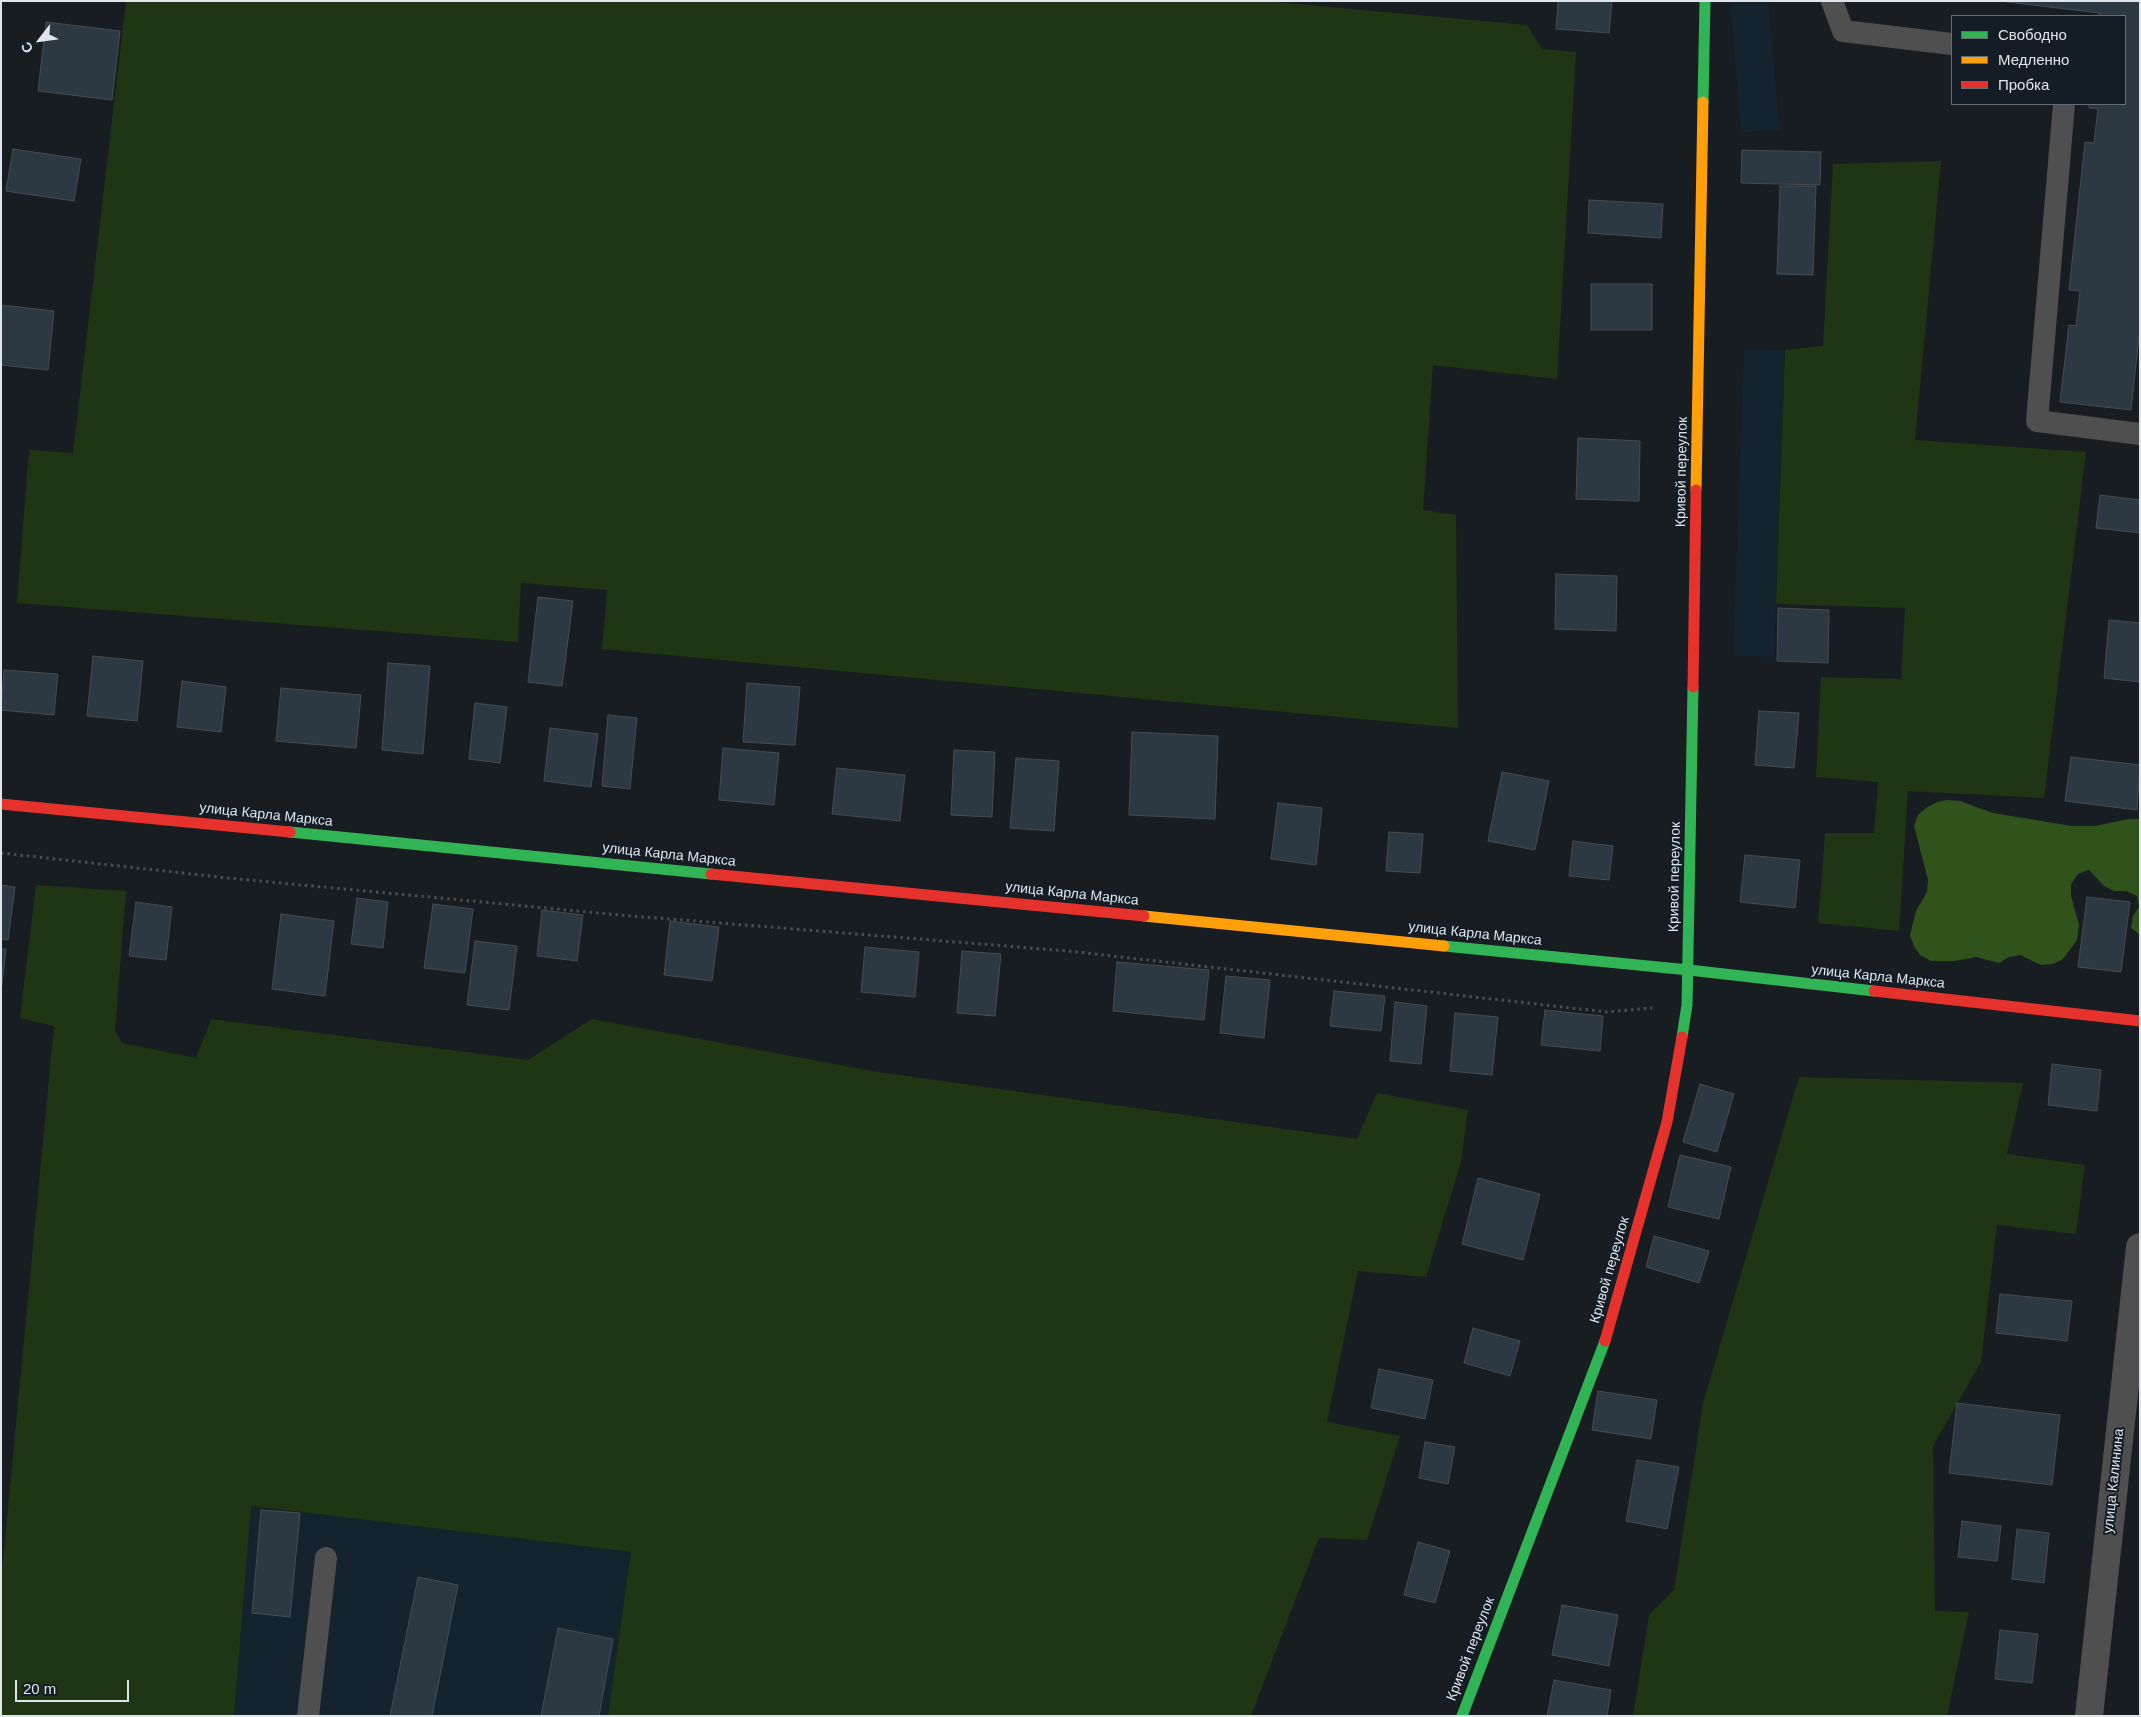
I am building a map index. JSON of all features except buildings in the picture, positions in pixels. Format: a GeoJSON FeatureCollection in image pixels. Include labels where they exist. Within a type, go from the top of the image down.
{"type":"FeatureCollection","features":[{"type":"Feature","properties":{"kind":"main road","name":"Кривой переулок"},"geometry":{"type":"LineString","coordinates":[[1462,1716],[1604,1345],[1667,1122],[1687,1005],[1705,1]]}},
{"type":"Feature","properties":{"kind":"main road","name":"улица Карла Маркса"},"geometry":{"type":"LineString","coordinates":[[1,804],[1689,970],[2140,1021]]}},
{"type":"Feature","properties":{"kind":"street","name":"улица Калинина"},"geometry":{"type":"LineString","coordinates":[[2089,1716],[2140,1246]]}},
{"type":"Feature","properties":{"kind":"lane"},"geometry":{"type":"LineString","coordinates":[[1832,1],[1843,31],[1951,44]]}},
{"type":"Feature","properties":{"kind":"lane"},"geometry":{"type":"LineString","coordinates":[[2064,105],[2037,421],[2140,434]]}},
{"type":"Feature","properties":{"kind":"lane"},"geometry":{"type":"LineString","coordinates":[[308,1716],[326,1558]]}},
{"type":"Feature","properties":{"kind":"path"},"geometry":{"type":"LineString","coordinates":[[1,853],[228,878],[610,914],[1068,951],[1607,1012],[1687,1005]]}},
{"type":"Feature","properties":{"kind":"shaded area"},"geometry":{"type":"Polygon","coordinates":[[[1730,1],[1768,1],[1780,130],[1741,132],[1730,1]]]}},
{"type":"Feature","properties":{"kind":"shaded area"},"geometry":{"type":"Polygon","coordinates":[[[1744,349],[1785,350],[1774,657],[1733,656],[1744,349]]]}},
{"type":"Feature","properties":{"kind":"shaded area"},"geometry":{"type":"Polygon","coordinates":[[[250,1506],[631,1552],[608,1716],[234,1716],[250,1506]]]}},
{"type":"Feature","properties":{"kind":"green space"},"geometry":{"type":"Polygon","coordinates":[[[126,1],[1264,1],[1527,25],[1542,49],[1576,52],[1557,379],[1433,365],[1423,510],[1456,515],[1458,728],[602,649],[607,590],[521,583],[518,642],[17,603],[29,450],[73,453],[126,1]]]}},
{"type":"Feature","properties":{"kind":"green space"},"geometry":{"type":"Polygon","coordinates":[[[1941,161],[1915,440],[2086,452],[2044,798],[1908,791],[1899,931],[1818,923],[1825,833],[1874,833],[1878,782],[1816,777],[1821,677],[1901,679],[1905,608],[1776,604],[1785,350],[1823,346],[1833,164],[1941,161]]]}},
{"type":"Feature","properties":{"kind":"green space"},"geometry":{"type":"Polygon","coordinates":[[[1947,800],[1960,801],[1993,813],[2072,826],[2095,826],[2129,819],[2140,819],[2140,935],[2131,928],[2133,916],[2139,907],[2137,896],[2126,891],[2114,891],[2104,886],[2089,870],[2078,874],[2071,884],[2071,896],[2079,925],[2077,940],[2063,959],[2053,964],[2041,965],[2020,955],[2009,957],[1999,963],[1976,957],[1954,961],[1931,961],[1920,955],[1910,935],[1916,911],[1927,892],[1928,880],[1914,826],[1918,815],[1926,808],[1937,802],[1947,800]]]}},
{"type":"Feature","properties":{"kind":"green space"},"geometry":{"type":"Polygon","coordinates":[[[36,885],[126,891],[115,1031],[122,1043],[196,1058],[211,1019],[528,1060],[592,1019],[878,1072],[1357,1139],[1377,1093],[1468,1110],[1461,1162],[1426,1277],[1358,1271],[1327,1422],[1400,1436],[1367,1540],[1319,1538],[1251,1716],[608,1716],[631,1552],[251,1506],[234,1716],[1,1716],[1,1581],[54,1026],[20,1018],[36,885]]]}},
{"type":"Feature","properties":{"kind":"green space"},"geometry":{"type":"Polygon","coordinates":[[[1799,1077],[2023,1083],[2007,1154],[2085,1165],[2076,1234],[1997,1225],[1981,1362],[1933,1446],[1935,1611],[1969,1612],[1947,1716],[1633,1716],[1649,1615],[1674,1590],[1703,1403],[1799,1077]]]}},
{"type":"Feature","properties":{"kind":"traffic: fast"},"geometry":{"type":"LineString","coordinates":[[1703,102],[1705,1]]}},
{"type":"Feature","properties":{"kind":"traffic: fast"},"geometry":{"type":"LineString","coordinates":[[1682,1037],[1687,1005],[1693,687]]}},
{"type":"Feature","properties":{"kind":"traffic: fast"},"geometry":{"type":"LineString","coordinates":[[290,832],[711,874]]}},
{"type":"Feature","properties":{"kind":"traffic: fast"},"geometry":{"type":"LineString","coordinates":[[1444,946],[1689,970],[1874,991]]}},
{"type":"Feature","properties":{"kind":"traffic: fast"},"geometry":{"type":"LineString","coordinates":[[1462,1716],[1605,1341]]}},
{"type":"Feature","properties":{"kind":"traffic: slow"},"geometry":{"type":"LineString","coordinates":[[1696,490],[1703,102]]}},
{"type":"Feature","properties":{"kind":"traffic: slow"},"geometry":{"type":"LineString","coordinates":[[1144,916],[1444,946]]}},
{"type":"Feature","properties":{"kind":"traffic: jam"},"geometry":{"type":"LineString","coordinates":[[1693,687],[1696,490]]}},
{"type":"Feature","properties":{"kind":"traffic: jam"},"geometry":{"type":"LineString","coordinates":[[1,804],[290,832]]}},
{"type":"Feature","properties":{"kind":"traffic: jam"},"geometry":{"type":"LineString","coordinates":[[711,874],[1144,916]]}},
{"type":"Feature","properties":{"kind":"traffic: jam"},"geometry":{"type":"LineString","coordinates":[[1874,991],[2140,1021]]}},
{"type":"Feature","properties":{"kind":"traffic: jam"},"geometry":{"type":"LineString","coordinates":[[1605,1341],[1667,1122],[1682,1037]]}}]}
